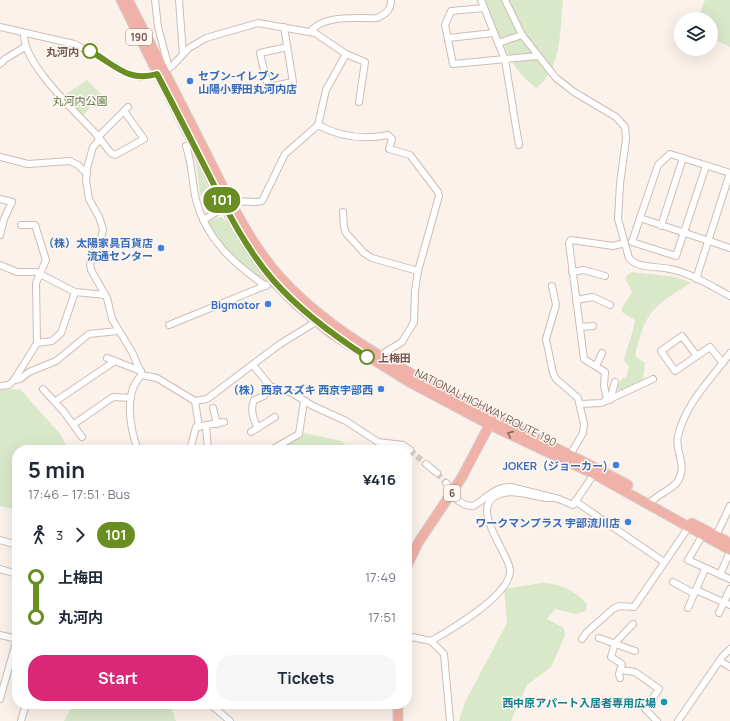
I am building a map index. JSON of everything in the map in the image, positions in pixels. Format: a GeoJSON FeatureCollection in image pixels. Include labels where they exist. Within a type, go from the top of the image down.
{"type":"FeatureCollection","features":[{"type":"Feature","properties":{"kind":"highway","name":"NATIONAL HIGHWAY ROUTE 190"},"geometry":{"type":"LineString","coordinates":[[120,0],[163,71]]}},
{"type":"Feature","properties":{"kind":"highway","name":"NATIONAL HIGHWAY ROUTE 190"},"geometry":{"type":"LineString","coordinates":[[128,0],[229,206],[260,251],[273,281],[305,303],[332,334],[385,368],[594,474],[651,501],[688,528],[729,552]]}},
{"type":"Feature","properties":{"kind":"highway","name":"NATIONAL HIGHWAY ROUTE 190"},"geometry":{"type":"LineString","coordinates":[[319,319],[379,356],[492,421],[570,455],[651,501],[730,543]]}},
{"type":"Feature","properties":{"kind":"highway","name":"6"},"geometry":{"type":"LineString","coordinates":[[412,556],[418,544],[462,477],[492,421]]}},
{"type":"Feature","properties":{"kind":"highway"},"geometry":{"type":"LineString","coordinates":[[398,709],[398,721]]}},
{"type":"Feature","properties":{"kind":"street"},"geometry":{"type":"LineString","coordinates":[[155,0],[163,71]]}},
{"type":"Feature","properties":{"kind":"street"},"geometry":{"type":"LineString","coordinates":[[179,0],[184,54]]}},
{"type":"Feature","properties":{"kind":"street"},"geometry":{"type":"LineString","coordinates":[[310,32],[319,24],[332,20],[377,18],[383,16],[390,8],[392,0]]}},
{"type":"Feature","properties":{"kind":"street"},"geometry":{"type":"LineString","coordinates":[[481,0],[505,60],[519,145]]}},
{"type":"Feature","properties":{"kind":"street"},"geometry":{"type":"LineString","coordinates":[[505,0],[522,35],[556,78],[565,87],[623,122],[626,130],[618,213],[629,258],[633,263],[679,271],[730,296]]}},
{"type":"Feature","properties":{"kind":"street"},"geometry":{"type":"LineString","coordinates":[[484,8],[451,11],[446,25],[453,64],[538,56]]}},
{"type":"Feature","properties":{"kind":"street"},"geometry":{"type":"LineString","coordinates":[[0,28],[74,44],[95,54],[129,75],[141,77],[163,71],[184,54],[192,45],[206,38],[234,31],[243,27],[258,24],[310,32],[323,37],[346,54],[365,62],[359,102]]}},
{"type":"Feature","properties":{"kind":"street"},"geometry":{"type":"LineString","coordinates":[[284,27],[293,82],[268,87],[260,53],[287,47]]}},
{"type":"Feature","properties":{"kind":"street"},"geometry":{"type":"LineString","coordinates":[[448,38],[494,33]]}},
{"type":"Feature","properties":{"kind":"street"},"geometry":{"type":"LineString","coordinates":[[24,34],[25,47],[57,95],[99,138],[111,153],[115,155],[144,139],[126,109],[99,138],[93,147],[86,174],[89,199],[99,217],[103,229],[101,239],[90,264],[91,270],[110,306],[112,319],[132,352],[141,373],[131,398],[130,417],[137,445]]}},
{"type":"Feature","properties":{"kind":"street"},"geometry":{"type":"LineString","coordinates":[[498,43],[522,35]]}},
{"type":"Feature","properties":{"kind":"street"},"geometry":{"type":"LineString","coordinates":[[0,64],[5,59],[25,47]]}},
{"type":"Feature","properties":{"kind":"street"},"geometry":{"type":"LineString","coordinates":[[203,220],[229,206],[240,202],[258,203],[262,201],[285,154],[318,125],[326,90],[346,54]]}},
{"type":"Feature","properties":{"kind":"street"},"geometry":{"type":"LineString","coordinates":[[318,125],[340,135],[374,138],[388,136],[392,139],[389,149],[410,155],[430,180],[439,196],[418,271],[415,291],[415,317],[411,329],[402,342],[379,356]]}},
{"type":"Feature","properties":{"kind":"street"},"geometry":{"type":"LineString","coordinates":[[186,146],[196,200],[203,220],[210,233],[229,258],[273,281]]}},
{"type":"Feature","properties":{"kind":"street"},"geometry":{"type":"LineString","coordinates":[[696,279],[730,173],[670,154],[658,165],[632,242],[676,256],[706,166]]}},
{"type":"Feature","properties":{"kind":"street"},"geometry":{"type":"LineString","coordinates":[[0,157],[28,164],[70,161],[78,165],[86,174]]}},
{"type":"Feature","properties":{"kind":"street"},"geometry":{"type":"LineString","coordinates":[[661,226],[683,158]]}},
{"type":"Feature","properties":{"kind":"street"},"geometry":{"type":"LineString","coordinates":[[0,199],[12,202],[4,218],[0,235]]}},
{"type":"Feature","properties":{"kind":"street"},"geometry":{"type":"LineString","coordinates":[[343,212],[346,233],[364,253],[372,258],[418,271]]}},
{"type":"Feature","properties":{"kind":"street"},"geometry":{"type":"LineString","coordinates":[[640,218],[730,248]]}},
{"type":"Feature","properties":{"kind":"street"},"geometry":{"type":"LineString","coordinates":[[0,386],[9,385],[14,380],[37,343],[36,283],[46,260],[39,242],[37,228],[35,225],[21,225]]}},
{"type":"Feature","properties":{"kind":"street"},"geometry":{"type":"LineString","coordinates":[[608,400],[604,386],[605,372],[584,359],[569,246],[571,240],[613,246],[625,243]]}},
{"type":"Feature","properties":{"kind":"street"},"geometry":{"type":"LineString","coordinates":[[0,265],[17,272],[36,272],[54,283],[75,292],[105,295]]}},
{"type":"Feature","properties":{"kind":"street"},"geometry":{"type":"LineString","coordinates":[[572,272],[584,270],[605,276]]}},
{"type":"Feature","properties":{"kind":"street"},"geometry":{"type":"LineString","coordinates":[[169,325],[273,281]]}},
{"type":"Feature","properties":{"kind":"street"},"geometry":{"type":"LineString","coordinates":[[552,286],[556,305],[546,339],[553,373],[559,382],[576,395],[581,404],[584,428],[570,455]]}},
{"type":"Feature","properties":{"kind":"street"},"geometry":{"type":"LineString","coordinates":[[37,343],[52,341],[61,332],[75,292]]}},
{"type":"Feature","properties":{"kind":"street"},"geometry":{"type":"LineString","coordinates":[[576,300],[593,297],[610,305]]}},
{"type":"Feature","properties":{"kind":"street"},"geometry":{"type":"LineString","coordinates":[[108,358],[141,373],[157,378],[195,402],[207,399],[280,344],[319,319]]}},
{"type":"Feature","properties":{"kind":"street"},"geometry":{"type":"LineString","coordinates":[[580,327],[594,326]]}},
{"type":"Feature","properties":{"kind":"street"},"geometry":{"type":"LineString","coordinates":[[14,380],[20,379],[28,372],[56,361],[89,334],[118,331]]}},
{"type":"Feature","properties":{"kind":"street"},"geometry":{"type":"LineString","coordinates":[[697,356],[682,336],[661,351],[675,371],[697,356],[710,347],[723,363]]}},
{"type":"Feature","properties":{"kind":"street"},"geometry":{"type":"LineString","coordinates":[[596,366],[602,353]]}},
{"type":"Feature","properties":{"kind":"street"},"geometry":{"type":"LineString","coordinates":[[651,501],[678,481],[682,463],[677,440],[680,428],[693,400],[730,353]]}},
{"type":"Feature","properties":{"kind":"street"},"geometry":{"type":"LineString","coordinates":[[56,401],[115,361]]}},
{"type":"Feature","properties":{"kind":"street"},"geometry":{"type":"LineString","coordinates":[[253,365],[270,386],[292,393],[304,401],[346,421],[378,442],[403,445]]}},
{"type":"Feature","properties":{"kind":"street"},"geometry":{"type":"LineString","coordinates":[[581,404],[596,404],[608,400],[653,379]]}},
{"type":"Feature","properties":{"kind":"street"},"geometry":{"type":"LineString","coordinates":[[608,400],[615,382]]}},
{"type":"Feature","properties":{"kind":"street"},"geometry":{"type":"LineString","coordinates":[[258,428],[253,417],[252,406],[254,400],[266,394],[270,386]]}},
{"type":"Feature","properties":{"kind":"street"},"geometry":{"type":"LineString","coordinates":[[43,389],[56,401],[82,437]]}},
{"type":"Feature","properties":{"kind":"street"},"geometry":{"type":"LineString","coordinates":[[74,424],[113,398],[131,398]]}},
{"type":"Feature","properties":{"kind":"street"},"geometry":{"type":"LineString","coordinates":[[280,445],[299,434],[304,401]]}},
{"type":"Feature","properties":{"kind":"street"},"geometry":{"type":"LineString","coordinates":[[195,402],[199,427]]}},
{"type":"Feature","properties":{"kind":"street"},"geometry":{"type":"LineString","coordinates":[[213,408],[217,424]]}},
{"type":"Feature","properties":{"kind":"street"},"geometry":{"type":"LineString","coordinates":[[251,432],[275,417]]}},
{"type":"Feature","properties":{"kind":"street"},"geometry":{"type":"LineString","coordinates":[[191,445],[196,428],[224,422]]}},
{"type":"Feature","properties":{"kind":"street"},"geometry":{"type":"LineString","coordinates":[[206,427],[208,445]]}},
{"type":"Feature","properties":{"kind":"street"},"geometry":{"type":"LineString","coordinates":[[426,464],[437,473]]}},
{"type":"Feature","properties":{"kind":"street"},"geometry":{"type":"LineString","coordinates":[[454,498],[465,505],[473,506],[493,491],[505,487],[541,494],[573,505],[594,474]]}},
{"type":"Feature","properties":{"kind":"street"},"geometry":{"type":"LineString","coordinates":[[446,483],[450,489]]}},
{"type":"Feature","properties":{"kind":"street"},"geometry":{"type":"LineString","coordinates":[[431,641],[476,612],[506,584],[510,571],[508,564],[496,542],[488,519],[488,507],[491,501],[504,493],[512,492],[542,499],[552,498]]}},
{"type":"Feature","properties":{"kind":"street"},"geometry":{"type":"LineString","coordinates":[[575,501],[664,562]]}},
{"type":"Feature","properties":{"kind":"street"},"geometry":{"type":"LineString","coordinates":[[716,536],[730,506]]}},
{"type":"Feature","properties":{"kind":"street"},"geometry":{"type":"LineString","coordinates":[[582,639],[586,633],[613,609],[619,606],[634,607],[664,562],[670,557],[688,528]]}},
{"type":"Feature","properties":{"kind":"street"},"geometry":{"type":"LineString","coordinates":[[702,536],[688,560],[730,579]]}},
{"type":"Feature","properties":{"kind":"street"},"geometry":{"type":"LineString","coordinates":[[0,540],[12,544]]}},
{"type":"Feature","properties":{"kind":"street"},"geometry":{"type":"LineString","coordinates":[[720,575],[729,552]]}},
{"type":"Feature","properties":{"kind":"street"},"geometry":{"type":"LineString","coordinates":[[0,569],[12,573]]}},
{"type":"Feature","properties":{"kind":"street"},"geometry":{"type":"LineString","coordinates":[[688,608],[706,569]]}},
{"type":"Feature","properties":{"kind":"street"},"geometry":{"type":"LineString","coordinates":[[673,582],[727,604]]}},
{"type":"Feature","properties":{"kind":"street"},"geometry":{"type":"LineString","coordinates":[[719,613],[727,604],[730,589]]}},
{"type":"Feature","properties":{"kind":"street"},"geometry":{"type":"LineString","coordinates":[[620,678],[622,664],[611,657],[616,643],[633,624]]}},
{"type":"Feature","properties":{"kind":"street"},"geometry":{"type":"LineString","coordinates":[[0,635],[12,638]]}},
{"type":"Feature","properties":{"kind":"street"},"geometry":{"type":"LineString","coordinates":[[412,637],[431,641],[442,650],[446,661],[450,721]]}},
{"type":"Feature","properties":{"kind":"street"},"geometry":{"type":"LineString","coordinates":[[599,638],[635,651]]}},
{"type":"Feature","properties":{"kind":"street"},"geometry":{"type":"LineString","coordinates":[[678,721],[730,649]]}},
{"type":"Feature","properties":{"kind":"street"},"geometry":{"type":"LineString","coordinates":[[0,699],[12,657]]}},
{"type":"Feature","properties":{"kind":"street"},"geometry":{"type":"LineString","coordinates":[[720,661],[730,667]]}},
{"type":"Feature","properties":{"kind":"street"},"geometry":{"type":"LineString","coordinates":[[621,670],[634,672],[659,689],[645,709],[656,721]]}},
{"type":"Feature","properties":{"kind":"street"},"geometry":{"type":"LineString","coordinates":[[21,721],[25,709]]}},
{"type":"Feature","properties":{"kind":"street"},"geometry":{"type":"LineString","coordinates":[[216,709],[230,721]]}},
{"type":"Feature","properties":{"kind":"green space"},"geometry":{"type":"Polygon","coordinates":[[[481,0],[563,0],[560,36],[555,60],[551,71],[545,80],[536,88],[523,76],[513,63],[486,13],[481,0]]]}},
{"type":"Feature","properties":{"kind":"green space"},"geometry":{"type":"Polygon","coordinates":[[[705,0],[730,0],[730,47],[718,41],[718,12],[700,12],[705,0]]]}},
{"type":"Feature","properties":{"kind":"green space","name":"丸河内公園"},"geometry":{"type":"Polygon","coordinates":[[[87,80],[101,94],[81,118],[61,97],[87,80]]]}},
{"type":"Feature","properties":{"kind":"green space"},"geometry":{"type":"Polygon","coordinates":[[[196,162],[214,199],[215,205],[209,210],[206,210],[200,193],[196,162]]]}},
{"type":"Feature","properties":{"kind":"green space"},"geometry":{"type":"Polygon","coordinates":[[[221,217],[228,222],[241,245],[264,278],[263,281],[240,263],[217,239],[209,223],[211,220],[221,217]]]}},
{"type":"Feature","properties":{"kind":"green space"},"geometry":{"type":"Polygon","coordinates":[[[631,272],[676,277],[691,283],[659,304],[652,311],[643,329],[635,356],[645,363],[643,380],[634,387],[619,392],[617,387],[623,377],[626,378],[629,367],[624,360],[635,320],[622,312],[622,308],[632,292],[625,278],[631,272]]]}},
{"type":"Feature","properties":{"kind":"green space"},"geometry":{"type":"Polygon","coordinates":[[[20,389],[60,434],[66,445],[12,445],[12,509],[0,506],[0,390],[20,389]]]}},
{"type":"Feature","properties":{"kind":"green space"},"geometry":{"type":"Polygon","coordinates":[[[304,433],[341,441],[345,445],[286,445],[304,433]]]}},
{"type":"Feature","properties":{"kind":"green space"},"geometry":{"type":"Polygon","coordinates":[[[542,583],[561,586],[578,595],[587,604],[586,611],[576,614],[555,609],[547,619],[564,628],[565,636],[551,667],[527,685],[511,721],[459,721],[465,702],[507,623],[504,589],[542,583]]]}},
{"type":"Feature","properties":{"kind":"green space"},"geometry":{"type":"Polygon","coordinates":[[[71,709],[172,709],[176,721],[64,721],[71,709]]]}},
{"type":"Feature","properties":{"kind":"tunnel"},"geometry":{"type":"LineString","coordinates":[[412,452],[426,464]]}},
{"type":"Feature","properties":{"kind":"tunnel"},"geometry":{"type":"LineString","coordinates":[[437,473],[446,483]]}},
{"type":"Feature","properties":{"kind":"bus line","name":"101"},"geometry":{"type":"LineString","coordinates":[[90,51],[129,75],[141,77],[157,74],[225,207],[259,263],[288,296],[306,313],[332,334],[367,357]]}},
{"type":"Feature","properties":{"kind":"place","name":"丸河内"},"geometry":{"type":"Point","coordinates":[90,51]}},
{"type":"Feature","properties":{"kind":"place","name":"セブン-イレブン 山陽小野田丸河内店"},"geometry":{"type":"Point","coordinates":[190,81]}},
{"type":"Feature","properties":{"kind":"place","name":"（株）太陽家具百貨店 流通センター"},"geometry":{"type":"Point","coordinates":[161,248]}},
{"type":"Feature","properties":{"kind":"place","name":"Bigmotor"},"geometry":{"type":"Point","coordinates":[268,304]}},
{"type":"Feature","properties":{"kind":"place","name":"上梅田"},"geometry":{"type":"Point","coordinates":[367,357]}},
{"type":"Feature","properties":{"kind":"place","name":"（株）西京スズキ 西京宇部西"},"geometry":{"type":"Point","coordinates":[381,389]}},
{"type":"Feature","properties":{"kind":"place","name":"JOKER（ジョーカー)"},"geometry":{"type":"Point","coordinates":[616,465]}},
{"type":"Feature","properties":{"kind":"place","name":"ワークマンプラス 宇部流川店"},"geometry":{"type":"Point","coordinates":[628,522]}},
{"type":"Feature","properties":{"kind":"place","name":"西中原アパート入居者専用広場"},"geometry":{"type":"Point","coordinates":[664,702]}}]}
